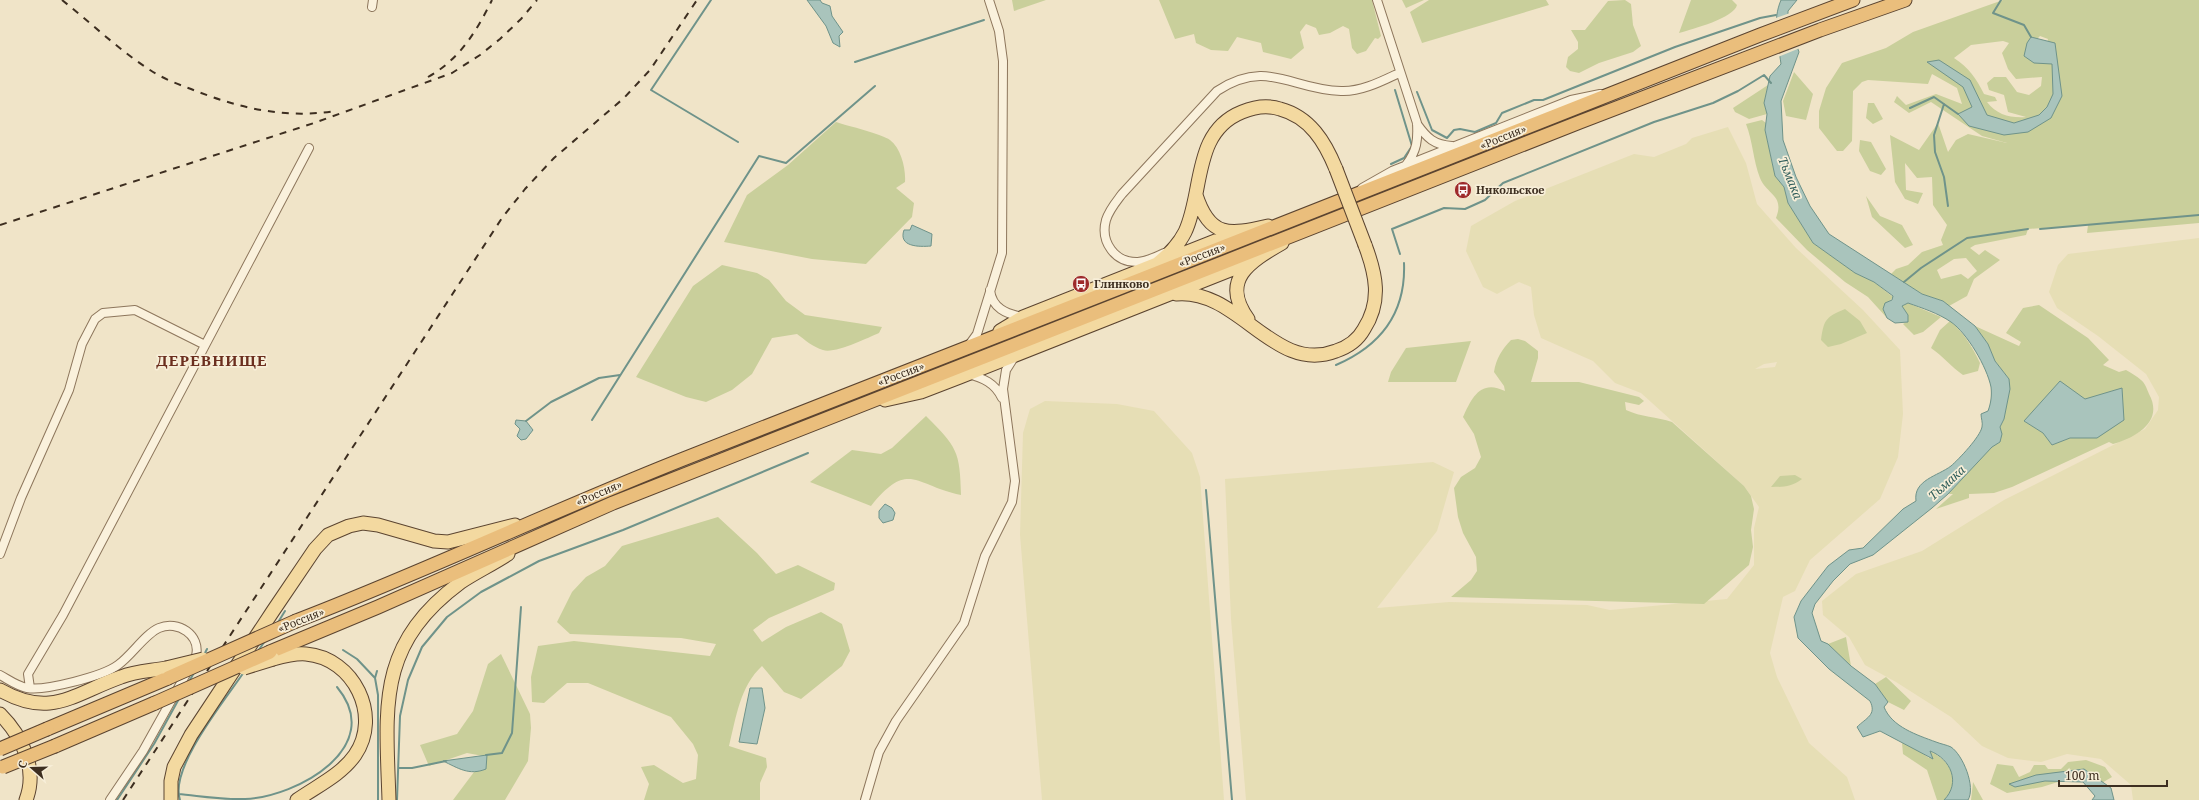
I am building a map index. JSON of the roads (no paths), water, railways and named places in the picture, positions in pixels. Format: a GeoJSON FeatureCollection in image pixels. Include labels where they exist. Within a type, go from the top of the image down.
{"type":"FeatureCollection","features":[{"type":"Feature","properties":{"kind":"highway","name":"«Россия»"},"geometry":{"type":"LineString","coordinates":[[0,749],[47,730],[167,673],[220,655],[296,621],[372,592],[545,516],[693,455],[980,344],[1760,34],[1853,0]]}},
{"type":"Feature","properties":{"kind":"highway","name":"«Россия»"},"geometry":{"type":"LineString","coordinates":[[2,767],[55,746],[218,676],[272,656],[550,529],[1766,50],[1905,0]]}},
{"type":"Feature","properties":{"kind":"main road"},"geometry":{"type":"LineString","coordinates":[[1157,264],[1174,249],[1188,223],[1196,195],[1203,158],[1212,138],[1227,121],[1240,113],[1254,108],[1279,109],[1305,122],[1322,139],[1336,169],[1376,278],[1376,300],[1364,330],[1352,343],[1327,354],[1301,354],[1276,343],[1223,305],[1208,298],[1185,293],[1165,295]]}},
{"type":"Feature","properties":{"kind":"main road"},"geometry":{"type":"LineString","coordinates":[[1196,195],[1201,211],[1208,222],[1223,230],[1238,232]]}},
{"type":"Feature","properties":{"kind":"main road"},"geometry":{"type":"LineString","coordinates":[[980,344],[1023,317],[1238,232],[1292,220]]}},
{"type":"Feature","properties":{"kind":"main road"},"geometry":{"type":"LineString","coordinates":[[864,405],[921,392],[968,374],[1130,308],[1253,261],[1300,233]]}},
{"type":"Feature","properties":{"kind":"main road"},"geometry":{"type":"LineString","coordinates":[[1252,325],[1238,304],[1235,288],[1242,272],[1253,261]]}},
{"type":"Feature","properties":{"kind":"main road"},"geometry":{"type":"LineString","coordinates":[[1074,322],[1130,308]]}},
{"type":"Feature","properties":{"kind":"main road"},"geometry":{"type":"LineString","coordinates":[[171,800],[171,780],[174,767],[191,735],[315,549],[328,535],[348,526],[363,523],[378,525],[429,540],[448,542],[477,536],[545,516]]}},
{"type":"Feature","properties":{"kind":"main road"},"geometry":{"type":"LineString","coordinates":[[389,800],[388,696],[396,663],[408,638],[432,607],[462,582],[550,529]]}},
{"type":"Feature","properties":{"kind":"main road"},"geometry":{"type":"LineString","coordinates":[[272,656],[306,654],[333,663],[347,673],[356,685],[365,708],[365,731],[355,755],[338,773],[297,800]]}},
{"type":"Feature","properties":{"kind":"main road"},"geometry":{"type":"LineString","coordinates":[[0,690],[32,703],[52,704],[129,674],[167,673]]}},
{"type":"Feature","properties":{"kind":"main road"},"geometry":{"type":"LineString","coordinates":[[0,714],[12,728],[25,750],[30,776],[26,800]]}},
{"type":"Feature","properties":{"kind":"street"},"geometry":{"type":"LineString","coordinates":[[963,350],[973,341],[977,334],[989,289],[1002,253],[1003,61],[999,31],[989,0]]}},
{"type":"Feature","properties":{"kind":"street"},"geometry":{"type":"LineString","coordinates":[[1377,0],[1399,73],[1417,123],[1418,137],[1415,149],[1406,165]]}},
{"type":"Feature","properties":{"kind":"street"},"geometry":{"type":"LineString","coordinates":[[1174,249],[1139,262],[1125,260],[1114,254],[1108,245],[1105,235],[1106,222],[1113,207],[1122,194],[1217,91],[1241,79],[1267,75],[1322,89],[1342,91],[1380,82],[1399,73]]}},
{"type":"Feature","properties":{"kind":"street"},"geometry":{"type":"LineString","coordinates":[[1335,203],[1392,171],[1454,146],[1572,100],[1634,85]]}},
{"type":"Feature","properties":{"kind":"street"},"geometry":{"type":"LineString","coordinates":[[1417,123],[1429,139],[1440,145],[1454,146]]}},
{"type":"Feature","properties":{"kind":"street"},"geometry":{"type":"LineString","coordinates":[[30,688],[28,674],[63,615],[309,148]]}},
{"type":"Feature","properties":{"kind":"street"},"geometry":{"type":"LineString","coordinates":[[989,289],[993,302],[1001,310],[1010,315],[1023,317]]}},
{"type":"Feature","properties":{"kind":"street"},"geometry":{"type":"LineString","coordinates":[[0,554],[21,498],[69,390],[82,344],[95,319],[103,313],[135,310],[205,344]]}},
{"type":"Feature","properties":{"kind":"street"},"geometry":{"type":"LineString","coordinates":[[865,800],[879,752],[896,721],[964,623],[985,556],[1012,502],[1015,481],[1003,401],[1004,376],[1015,355]]}},
{"type":"Feature","properties":{"kind":"street"},"geometry":{"type":"LineString","coordinates":[[968,374],[981,378],[993,385],[998,390],[1003,401]]}},
{"type":"Feature","properties":{"kind":"street"},"geometry":{"type":"LineString","coordinates":[[0,675],[13,683],[30,688],[71,682],[110,670],[131,654],[154,631],[163,627],[178,627],[187,631],[195,639],[198,649],[196,656],[143,751],[110,800]]}},
{"type":"Feature","properties":{"kind":"water"},"geometry":{"type":"Polygon","coordinates":[[[807,0],[820,0],[822,3],[830,6],[832,16],[843,32],[839,36],[840,47],[833,43],[826,26],[807,0]]]}},
{"type":"Feature","properties":{"kind":"water","name":"Тьмака"},"geometry":{"type":"Polygon","coordinates":[[[1781,0],[1797,0],[1788,11],[1788,21],[1799,52],[1781,101],[1783,140],[1796,177],[1810,206],[1829,234],[1922,294],[1943,301],[1975,326],[1988,344],[1995,361],[2009,379],[2010,389],[2004,419],[2000,427],[2002,434],[2000,442],[1992,447],[1948,494],[1932,508],[1873,555],[1850,564],[1833,581],[1815,604],[1812,613],[1821,641],[1828,644],[1851,666],[1875,684],[1888,702],[1884,707],[1893,720],[1913,733],[1949,746],[1956,751],[1964,764],[1969,780],[1970,794],[1968,800],[1944,800],[1952,786],[1953,779],[1948,766],[1937,755],[1930,751],[1933,759],[1880,731],[1863,737],[1857,727],[1870,716],[1872,706],[1870,701],[1829,669],[1798,638],[1794,617],[1801,601],[1828,566],[1849,550],[1863,548],[1903,509],[1916,501],[1918,488],[1922,483],[1946,470],[1964,453],[1980,431],[1982,425],[1981,414],[1988,411],[1991,402],[1991,387],[1989,379],[1976,351],[1957,327],[1941,316],[1908,303],[1902,306],[1908,315],[1908,322],[1895,323],[1887,318],[1883,309],[1885,303],[1892,300],[1893,296],[1874,282],[1855,273],[1813,243],[1788,203],[1784,187],[1775,176],[1765,130],[1767,114],[1764,103],[1770,76],[1781,64],[1776,24],[1778,8],[1781,0]]]}},
{"type":"Feature","properties":{"kind":"water"},"geometry":{"type":"Polygon","coordinates":[[[2031,37],[2055,43],[2062,96],[2051,118],[2028,132],[2004,135],[1969,126],[1958,114],[1972,107],[1963,87],[1927,62],[1939,60],[1970,80],[1987,115],[2014,123],[2039,115],[2047,107],[2053,94],[2052,64],[2034,63],[2024,56],[2027,43],[2031,37]]]}},
{"type":"Feature","properties":{"kind":"water"},"geometry":{"type":"Polygon","coordinates":[[[912,225],[932,234],[931,246],[911,245],[904,240],[904,230],[910,230],[912,225]]]}},
{"type":"Feature","properties":{"kind":"water"},"geometry":{"type":"Polygon","coordinates":[[[2060,381],[2085,399],[2122,388],[2124,420],[2097,438],[2070,438],[2052,445],[2043,433],[2024,421],[2060,381]]]}},
{"type":"Feature","properties":{"kind":"water"},"geometry":{"type":"Polygon","coordinates":[[[516,420],[526,421],[533,430],[526,439],[521,440],[517,436],[520,429],[515,424],[516,420]]]}},
{"type":"Feature","properties":{"kind":"water"},"geometry":{"type":"Polygon","coordinates":[[[885,504],[892,508],[895,513],[893,520],[883,523],[879,518],[879,511],[885,504]]]}},
{"type":"Feature","properties":{"kind":"water"},"geometry":{"type":"Polygon","coordinates":[[[750,688],[762,688],[765,708],[757,744],[739,742],[750,688]]]}},
{"type":"Feature","properties":{"kind":"water"},"geometry":{"type":"Polygon","coordinates":[[[487,755],[486,769],[474,772],[464,770],[443,761],[487,755]]]}},
{"type":"Feature","properties":{"kind":"water"},"geometry":{"type":"Polygon","coordinates":[[[2084,769],[2111,788],[2114,800],[2092,800],[2095,796],[2083,782],[2045,781],[2015,787],[2009,784],[2036,775],[2084,769]]]}},
{"type":"Feature","properties":{"kind":"waterway"},"geometry":{"type":"LineString","coordinates":[[711,0],[651,90],[738,142]]}},
{"type":"Feature","properties":{"kind":"waterway"},"geometry":{"type":"LineString","coordinates":[[2001,0],[1993,13],[2024,25],[2031,37]]}},
{"type":"Feature","properties":{"kind":"waterway"},"geometry":{"type":"LineString","coordinates":[[1417,92],[1432,130],[1447,138],[1454,130],[1460,129],[1475,132],[1496,123],[1502,113],[1534,100],[1543,100],[1675,47],[1760,18],[1776,15]]}},
{"type":"Feature","properties":{"kind":"waterway"},"geometry":{"type":"LineString","coordinates":[[855,62],[984,20]]}},
{"type":"Feature","properties":{"kind":"waterway"},"geometry":{"type":"LineString","coordinates":[[1400,254],[1392,229],[1444,208],[1465,209],[1485,200],[1503,183],[1654,122],[1713,103],[1738,91],[1764,75],[1771,83]]}},
{"type":"Feature","properties":{"kind":"waterway"},"geometry":{"type":"LineString","coordinates":[[592,420],[759,156],[786,163],[875,86]]}},
{"type":"Feature","properties":{"kind":"waterway"},"geometry":{"type":"LineString","coordinates":[[1391,164],[1404,158],[1412,146],[1395,90]]}},
{"type":"Feature","properties":{"kind":"waterway"},"geometry":{"type":"LineString","coordinates":[[1910,108],[1934,97],[1958,114]]}},
{"type":"Feature","properties":{"kind":"waterway"},"geometry":{"type":"LineString","coordinates":[[1944,104],[1934,135],[1935,152],[1944,177],[1948,206]]}},
{"type":"Feature","properties":{"kind":"waterway"},"geometry":{"type":"LineString","coordinates":[[2040,229],[2199,215]]}},
{"type":"Feature","properties":{"kind":"waterway"},"geometry":{"type":"LineString","coordinates":[[1904,282],[1921,268],[1967,238],[2028,229]]}},
{"type":"Feature","properties":{"kind":"waterway"},"geometry":{"type":"LineString","coordinates":[[1336,365],[1365,348],[1377,338],[1387,326],[1395,312],[1400,297],[1404,263]]}},
{"type":"Feature","properties":{"kind":"waterway"},"geometry":{"type":"LineString","coordinates":[[526,421],[551,402],[599,378],[620,375]]}},
{"type":"Feature","properties":{"kind":"waterway"},"geometry":{"type":"LineString","coordinates":[[397,800],[400,716],[408,680],[422,647],[447,617],[481,592],[539,561],[623,530],[808,453]]}},
{"type":"Feature","properties":{"kind":"waterway"},"geometry":{"type":"LineString","coordinates":[[1206,490],[1232,800]]}},
{"type":"Feature","properties":{"kind":"waterway"},"geometry":{"type":"LineString","coordinates":[[486,755],[502,753],[512,733],[521,607]]}},
{"type":"Feature","properties":{"kind":"waterway"},"geometry":{"type":"LineString","coordinates":[[277,624],[285,611]]}},
{"type":"Feature","properties":{"kind":"waterway"},"geometry":{"type":"LineString","coordinates":[[258,651],[265,641]]}},
{"type":"Feature","properties":{"kind":"waterway"},"geometry":{"type":"LineString","coordinates":[[204,655],[207,649]]}},
{"type":"Feature","properties":{"kind":"waterway"},"geometry":{"type":"LineString","coordinates":[[343,650],[357,659],[375,678]]}},
{"type":"Feature","properties":{"kind":"waterway"},"geometry":{"type":"LineString","coordinates":[[377,671],[375,678],[378,695],[378,800]]}},
{"type":"Feature","properties":{"kind":"waterway"},"geometry":{"type":"LineString","coordinates":[[180,800],[179,786],[183,770],[190,753],[212,716],[244,672]]}},
{"type":"Feature","properties":{"kind":"waterway"},"geometry":{"type":"LineString","coordinates":[[188,683],[194,673]]}},
{"type":"Feature","properties":{"kind":"waterway"},"geometry":{"type":"LineString","coordinates":[[178,794],[245,799],[266,796],[288,789],[310,779],[329,765],[344,748],[351,730],[350,709],[337,687]]}},
{"type":"Feature","properties":{"kind":"waterway"},"geometry":{"type":"LineString","coordinates":[[117,800],[154,744],[180,697]]}},
{"type":"Feature","properties":{"kind":"waterway"},"geometry":{"type":"LineString","coordinates":[[398,768],[412,768],[446,761]]}},
{"type":"Feature","properties":{"kind":"railway"},"geometry":{"type":"LineString","coordinates":[[62,0],[139,62],[155,73],[175,83],[226,102],[262,110],[298,114],[335,111]]}},
{"type":"Feature","properties":{"kind":"railway"},"geometry":{"type":"LineString","coordinates":[[428,77],[449,62],[466,44],[480,23],[492,0]]}},
{"type":"Feature","properties":{"kind":"railway"},"geometry":{"type":"LineString","coordinates":[[0,225],[314,123],[452,73],[480,55],[500,39],[521,19],[537,0]]}},
{"type":"Feature","properties":{"kind":"railway"},"geometry":{"type":"LineString","coordinates":[[123,800],[502,218],[525,189],[554,158],[624,98],[650,70],[697,0]]}},
{"type":"Feature","properties":{"kind":"place","name":"Никольское"},"geometry":{"type":"Point","coordinates":[1463,190]}},
{"type":"Feature","properties":{"kind":"place","name":"Глинково"},"geometry":{"type":"Point","coordinates":[1081,284]}},
{"type":"Feature","properties":{"kind":"district","name":"ДЕРЕВНИЩЕ"},"geometry":{"type":"Point","coordinates":[212,361]}}]}
